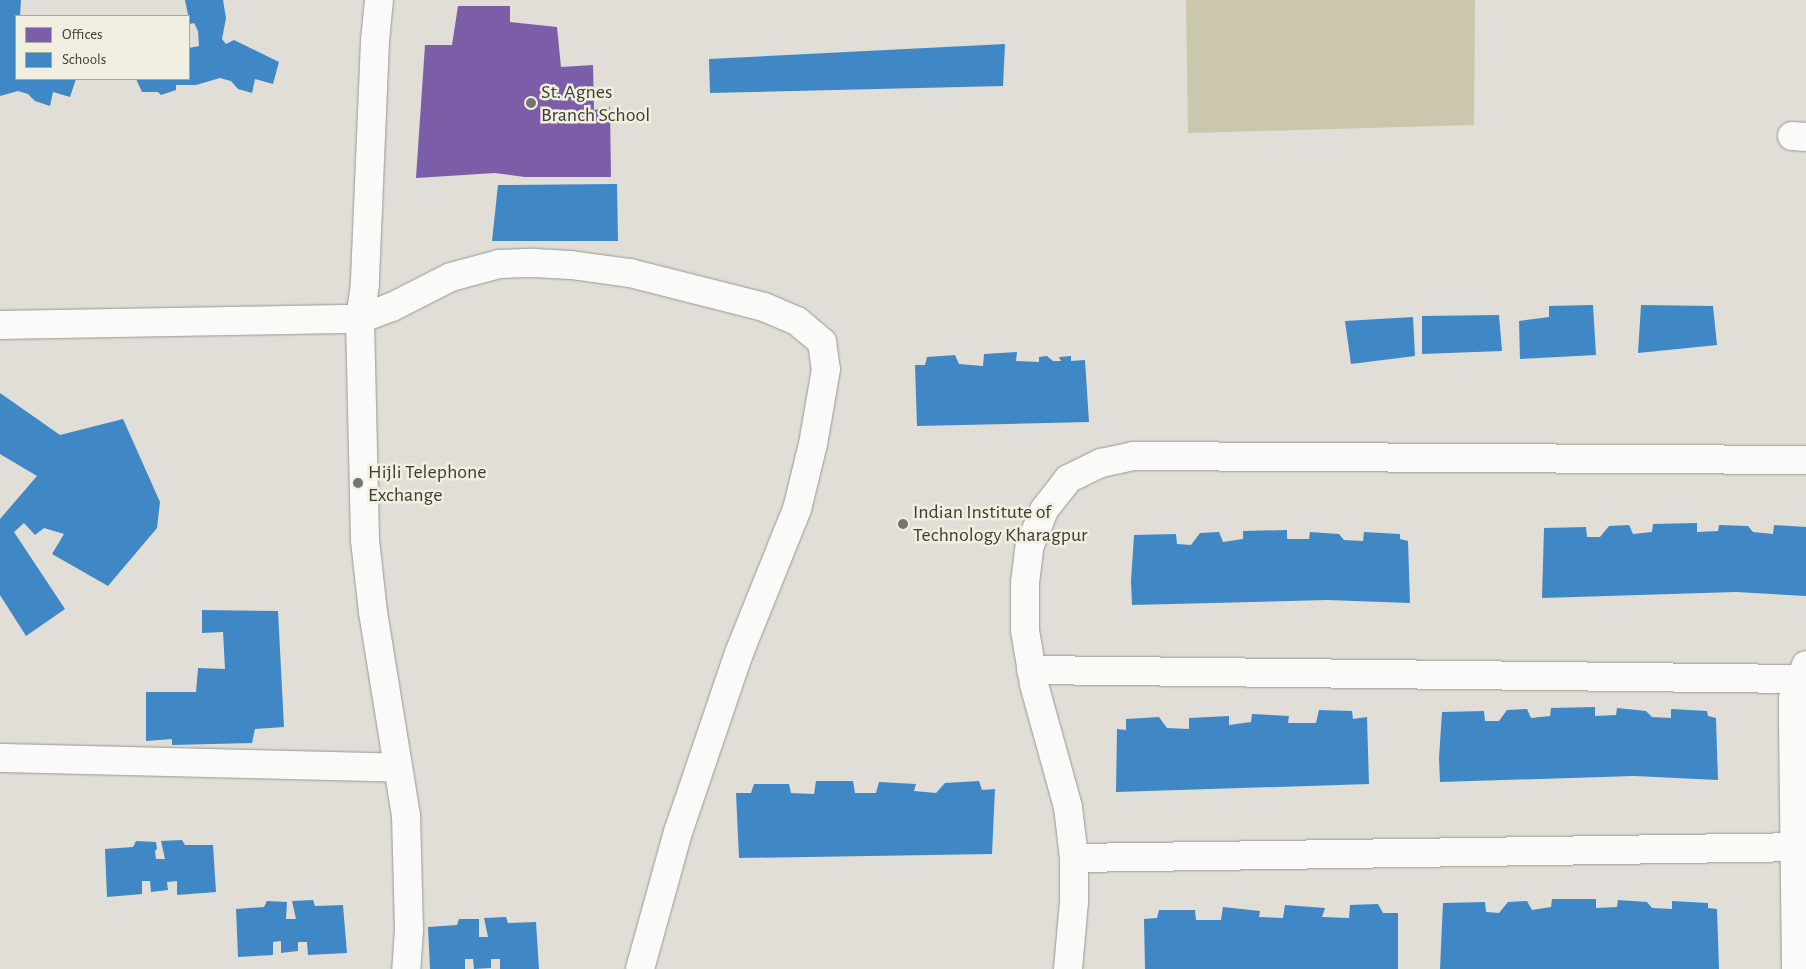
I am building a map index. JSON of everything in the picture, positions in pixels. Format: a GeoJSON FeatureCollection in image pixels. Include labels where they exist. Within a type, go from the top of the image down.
{"type":"FeatureCollection","features":[{"type":"Feature","properties":{"kind":"street"},"geometry":{"type":"LineString","coordinates":[[379,0],[375,40],[366,284],[360,320],[365,540],[373,612],[406,814],[408,930],[406,969]]}},
{"type":"Feature","properties":{"kind":"street"},"geometry":{"type":"LineString","coordinates":[[0,325],[360,320],[451,277],[499,264],[570,265],[630,273],[764,307],[797,322],[822,342],[826,369],[813,444],[797,509],[736,663],[678,832],[640,969]]}},
{"type":"Feature","properties":{"kind":"street"},"geometry":{"type":"LineString","coordinates":[[1068,969],[1074,902],[1074,858],[1068,807],[1031,670],[1025,630],[1025,583],[1030,545],[1044,510],[1068,479],[1101,463],[1133,456],[1806,460]]}},
{"type":"Feature","properties":{"kind":"street"},"geometry":{"type":"LineString","coordinates":[[1031,670],[1804,675],[1794,699],[1793,721],[1800,847],[1796,969]]}},
{"type":"Feature","properties":{"kind":"street"},"geometry":{"type":"LineString","coordinates":[[0,758],[398,768]]}},
{"type":"Feature","properties":{"kind":"street"},"geometry":{"type":"LineString","coordinates":[[1074,858],[1800,847]]}},
{"type":"Feature","properties":{"kind":"shaded area"},"geometry":{"type":"Polygon","coordinates":[[[1186,0],[1475,0],[1474,125],[1188,133],[1186,0]]]}},
{"type":"Feature","properties":{"kind":"building: Offices"},"geometry":{"type":"Polygon","coordinates":[[[458,6],[510,6],[510,22],[557,27],[561,67],[593,65],[594,110],[610,107],[611,177],[525,177],[495,173],[416,178],[425,45],[452,45],[458,6]]]}},
{"type":"Feature","properties":{"kind":"building: Schools"},"geometry":{"type":"Polygon","coordinates":[[[0,0],[21,0],[20,15],[15,15],[15,80],[76,80],[70,97],[53,92],[50,106],[35,101],[28,94],[18,91],[0,96],[0,0]]]}},
{"type":"Feature","properties":{"kind":"building: Schools"},"geometry":{"type":"Polygon","coordinates":[[[185,0],[223,0],[226,18],[222,39],[226,44],[234,40],[279,62],[273,84],[255,79],[252,93],[238,89],[231,81],[220,78],[196,85],[176,85],[176,90],[161,95],[158,92],[142,92],[136,80],[190,80],[190,48],[199,46],[198,31],[194,23],[190,24],[190,15],[188,15],[185,0]]]}},
{"type":"Feature","properties":{"kind":"building: Schools"},"geometry":{"type":"Polygon","coordinates":[[[1005,44],[1003,86],[710,93],[709,59],[1005,44]]]}},
{"type":"Feature","properties":{"kind":"building: Schools"},"geometry":{"type":"Polygon","coordinates":[[[617,184],[618,241],[492,241],[498,185],[617,184]]]}},
{"type":"Feature","properties":{"kind":"building: Schools"},"geometry":{"type":"Polygon","coordinates":[[[1593,305],[1596,355],[1520,359],[1519,321],[1549,317],[1549,306],[1593,305]]]}},
{"type":"Feature","properties":{"kind":"building: Schools"},"geometry":{"type":"Polygon","coordinates":[[[1641,305],[1713,306],[1717,345],[1638,353],[1641,305]]]}},
{"type":"Feature","properties":{"kind":"building: Schools"},"geometry":{"type":"Polygon","coordinates":[[[1499,315],[1502,351],[1422,354],[1422,316],[1499,315]]]}},
{"type":"Feature","properties":{"kind":"building: Schools"},"geometry":{"type":"Polygon","coordinates":[[[1413,317],[1415,356],[1351,364],[1345,321],[1413,317]]]}},
{"type":"Feature","properties":{"kind":"building: Schools"},"geometry":{"type":"Polygon","coordinates":[[[1017,352],[1016,361],[1039,362],[1039,357],[1047,356],[1053,361],[1061,361],[1059,357],[1071,356],[1071,361],[1085,360],[1089,422],[917,426],[915,365],[925,365],[927,357],[955,355],[959,364],[983,366],[984,354],[1017,352]]]}},
{"type":"Feature","properties":{"kind":"building: Schools"},"geometry":{"type":"Polygon","coordinates":[[[0,393],[60,435],[123,419],[160,502],[157,528],[108,586],[52,554],[64,534],[44,528],[35,535],[24,523],[14,532],[65,609],[26,636],[0,595],[0,519],[37,476],[0,454],[0,393]]]}},
{"type":"Feature","properties":{"kind":"building: Schools"},"geometry":{"type":"Polygon","coordinates":[[[1697,523],[1697,532],[1718,531],[1719,525],[1748,526],[1753,532],[1773,534],[1774,525],[1806,527],[1806,596],[1736,592],[1542,598],[1544,528],[1586,527],[1587,537],[1600,537],[1609,526],[1629,525],[1633,534],[1652,532],[1653,524],[1697,523]]]}},
{"type":"Feature","properties":{"kind":"building: Schools"},"geometry":{"type":"Polygon","coordinates":[[[1287,530],[1287,539],[1309,539],[1310,532],[1339,534],[1344,540],[1363,541],[1364,532],[1400,534],[1400,539],[1408,541],[1410,603],[1327,600],[1132,605],[1131,581],[1134,535],[1176,534],[1177,544],[1191,545],[1200,533],[1219,532],[1223,542],[1243,539],[1243,531],[1287,530]]]}},
{"type":"Feature","properties":{"kind":"building: Schools"},"geometry":{"type":"Polygon","coordinates":[[[202,610],[278,611],[284,727],[255,729],[252,743],[172,745],[172,739],[146,741],[146,692],[196,692],[198,668],[225,669],[223,632],[202,633],[202,610]]]}},
{"type":"Feature","properties":{"kind":"building: Schools"},"geometry":{"type":"Polygon","coordinates":[[[1595,707],[1595,716],[1616,715],[1617,708],[1646,711],[1652,717],[1671,718],[1671,709],[1707,711],[1708,716],[1716,718],[1718,780],[1634,776],[1440,782],[1439,758],[1442,712],[1484,711],[1485,721],[1499,721],[1507,710],[1527,709],[1531,718],[1550,716],[1551,708],[1595,707]]]}},
{"type":"Feature","properties":{"kind":"building: Schools"},"geometry":{"type":"Polygon","coordinates":[[[1319,710],[1352,711],[1353,719],[1367,717],[1369,784],[1116,792],[1117,729],[1126,730],[1126,719],[1159,717],[1167,728],[1189,729],[1189,718],[1229,716],[1229,725],[1251,722],[1252,714],[1289,716],[1288,723],[1316,723],[1319,710]]]}},
{"type":"Feature","properties":{"kind":"building: Schools"},"geometry":{"type":"Polygon","coordinates":[[[816,781],[853,781],[855,793],[876,793],[879,782],[916,784],[914,791],[936,793],[945,783],[979,781],[982,790],[995,789],[992,854],[739,858],[736,793],[751,793],[754,784],[789,784],[791,793],[814,794],[816,781]]]}},
{"type":"Feature","properties":{"kind":"building: Schools"},"geometry":{"type":"Polygon","coordinates":[[[182,840],[185,845],[213,845],[216,892],[177,895],[177,881],[167,882],[168,890],[151,892],[150,881],[142,881],[142,894],[107,897],[105,849],[133,847],[136,841],[156,842],[156,859],[165,859],[161,841],[182,840]]]}},
{"type":"Feature","properties":{"kind":"building: Schools"},"geometry":{"type":"Polygon","coordinates":[[[1552,899],[1596,899],[1596,908],[1617,907],[1618,900],[1647,902],[1652,908],[1672,909],[1672,901],[1708,903],[1708,908],[1717,909],[1719,969],[1440,969],[1443,903],[1485,902],[1486,912],[1499,913],[1508,902],[1527,901],[1532,910],[1551,907],[1552,899]]]}},
{"type":"Feature","properties":{"kind":"building: Schools"},"geometry":{"type":"Polygon","coordinates":[[[313,900],[315,906],[343,905],[347,953],[308,955],[307,942],[298,942],[298,951],[281,953],[281,941],[273,942],[273,955],[238,957],[236,909],[264,907],[267,901],[287,902],[286,919],[296,919],[292,901],[313,900]]]}},
{"type":"Feature","properties":{"kind":"building: Schools"},"geometry":{"type":"Polygon","coordinates":[[[1378,904],[1383,913],[1398,913],[1398,969],[1145,969],[1144,919],[1157,918],[1159,910],[1195,910],[1196,920],[1221,920],[1223,907],[1260,911],[1259,917],[1283,918],[1285,905],[1325,908],[1322,917],[1349,918],[1350,905],[1378,904]]]}},
{"type":"Feature","properties":{"kind":"building: Schools"},"geometry":{"type":"Polygon","coordinates":[[[506,917],[508,923],[536,922],[539,969],[500,969],[500,959],[491,959],[491,968],[474,969],[473,959],[465,959],[465,969],[430,969],[428,927],[457,925],[459,919],[479,919],[479,937],[488,937],[484,918],[506,917]]]}},
{"type":"Feature","properties":{"kind":"place","name":"St. Agnes Branch School"},"geometry":{"type":"Point","coordinates":[531,103]}},
{"type":"Feature","properties":{"kind":"place","name":"Hijli Telephone Exchange"},"geometry":{"type":"Point","coordinates":[358,483]}},
{"type":"Feature","properties":{"kind":"place","name":"Indian Institute of Technology Kharagpur"},"geometry":{"type":"Point","coordinates":[903,524]}}]}
